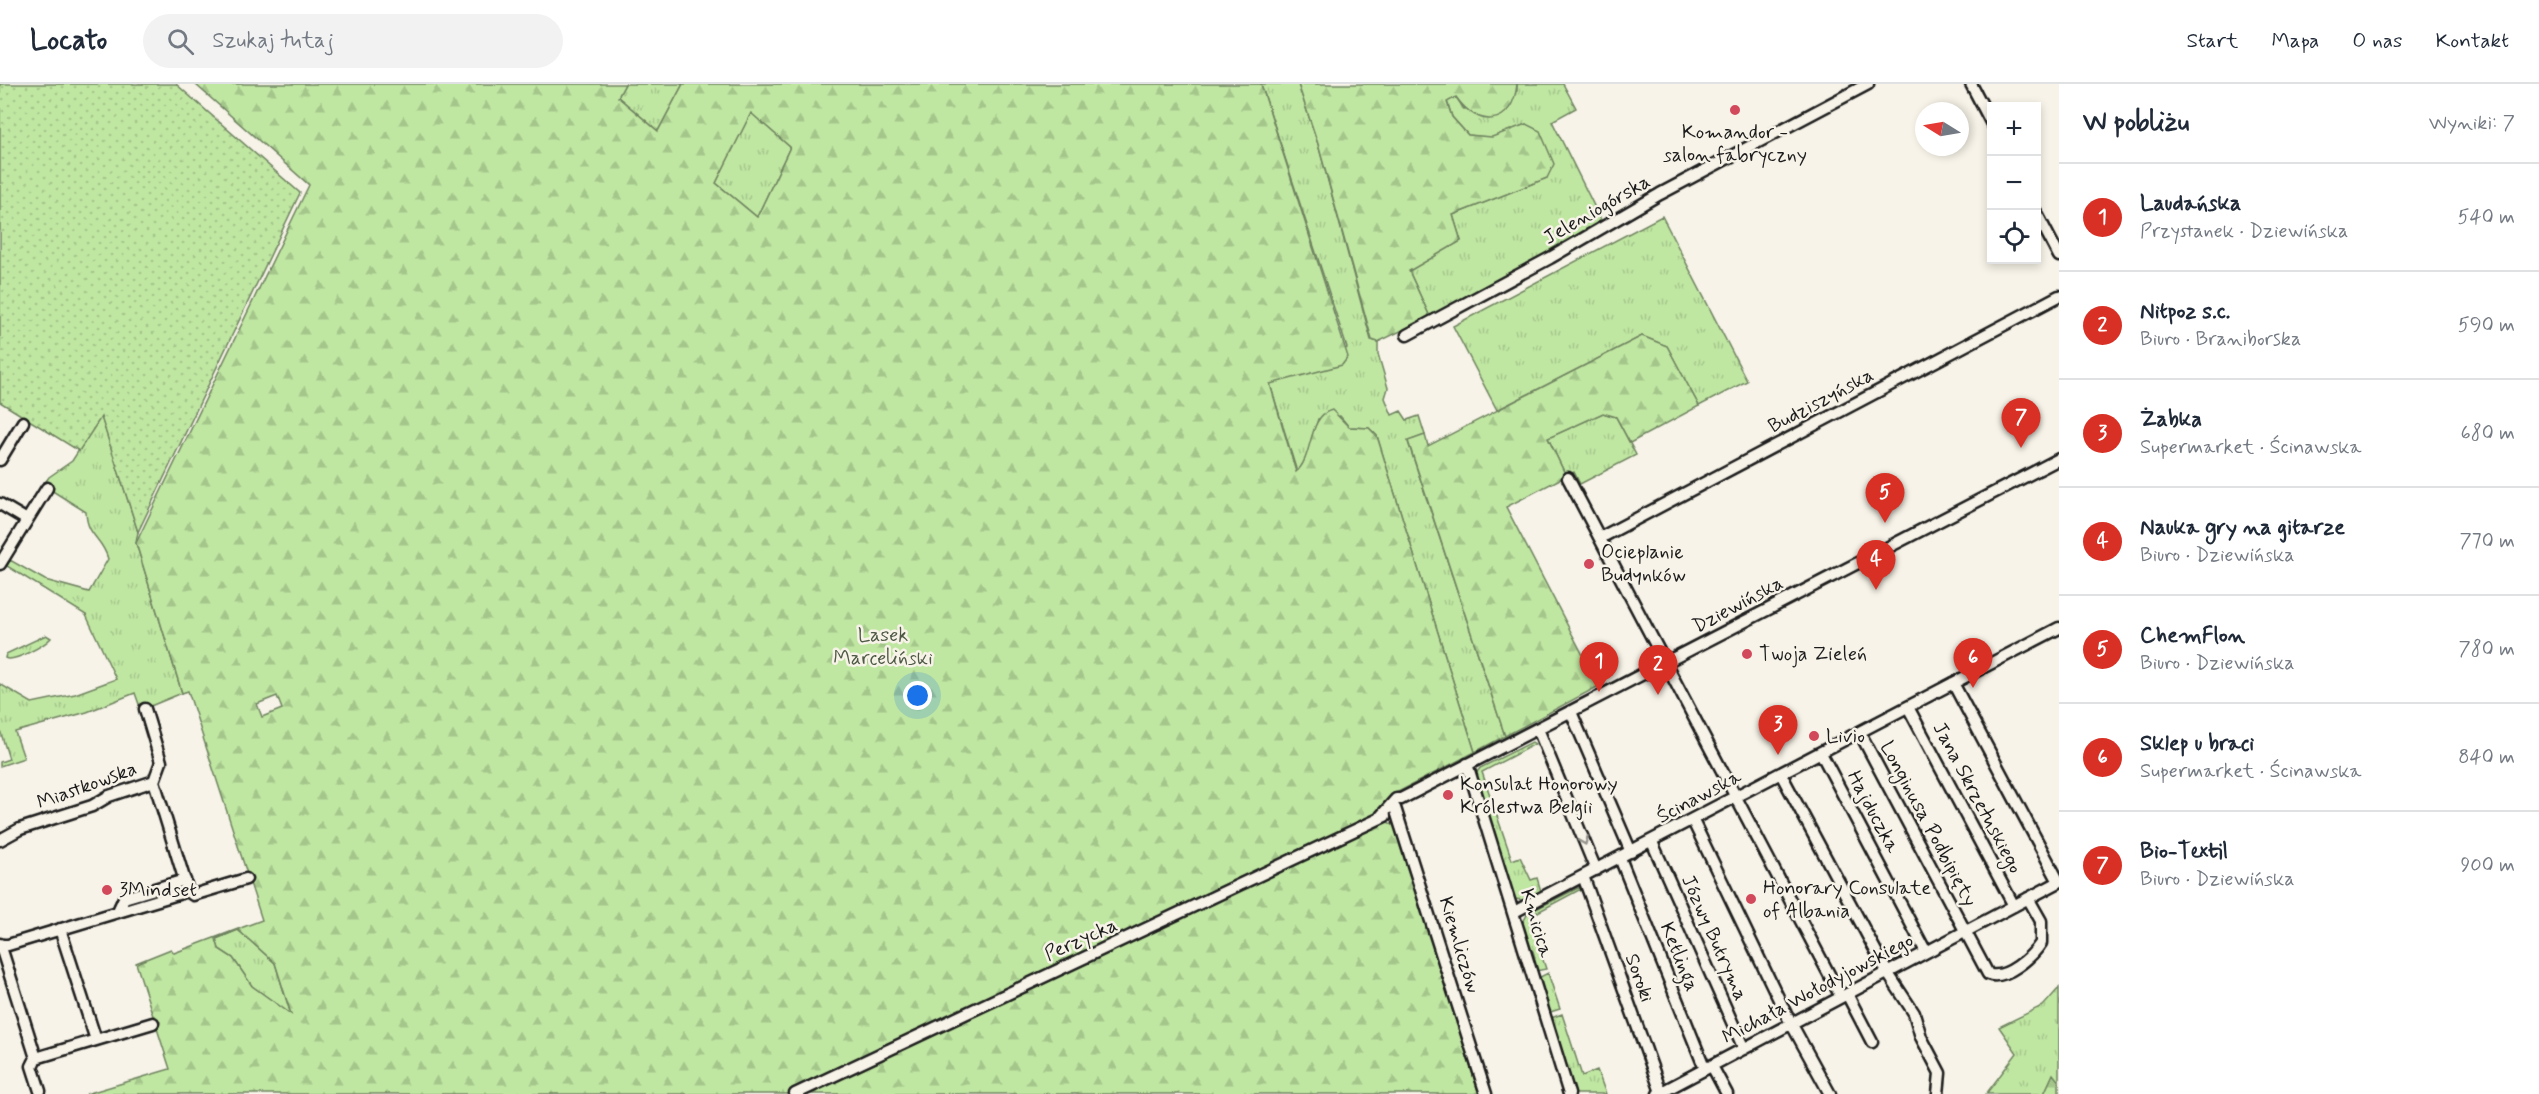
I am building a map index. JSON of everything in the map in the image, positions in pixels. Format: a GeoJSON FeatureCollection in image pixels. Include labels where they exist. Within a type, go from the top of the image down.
{"type":"FeatureCollection","features":[{"type":"Feature","properties":{"kind":"street","name":"Jeleniogórska"},"geometry":{"type":"LineString","coordinates":[[1407,335],[1550,258],[1660,194],[1868,84]]}},
{"type":"Feature","properties":{"kind":"street"},"geometry":{"type":"LineString","coordinates":[[1971,84],[1987,114]]}},
{"type":"Feature","properties":{"kind":"street"},"geometry":{"type":"LineString","coordinates":[[2041,220],[2059,255]]}},
{"type":"Feature","properties":{"kind":"street","name":"Budziszyńska"},"geometry":{"type":"LineString","coordinates":[[1600,538],[2059,296]]}},
{"type":"Feature","properties":{"kind":"street"},"geometry":{"type":"LineString","coordinates":[[0,460],[24,422]]}},
{"type":"Feature","properties":{"kind":"street","name":"Dziewińska"},"geometry":{"type":"LineString","coordinates":[[1381,816],[1467,764],[1666,664],[2059,459]]}},
{"type":"Feature","properties":{"kind":"street"},"geometry":{"type":"LineString","coordinates":[[1568,478],[1736,798],[1844,996],[1872,1042]]}},
{"type":"Feature","properties":{"kind":"street"},"geometry":{"type":"LineString","coordinates":[[0,564],[47,488]]}},
{"type":"Feature","properties":{"kind":"street"},"geometry":{"type":"LineString","coordinates":[[0,504],[27,520]]}},
{"type":"Feature","properties":{"kind":"street","name":"Ścinawska"},"geometry":{"type":"LineString","coordinates":[[1514,912],[1693,821],[2059,628]]}},
{"type":"Feature","properties":{"kind":"street"},"geometry":{"type":"LineString","coordinates":[[1953,683],[2059,882]]}},
{"type":"Feature","properties":{"kind":"street","name":"Jana Skrzetuskiego"},"geometry":{"type":"LineString","coordinates":[[1908,707],[2014,906]]}},
{"type":"Feature","properties":{"kind":"street"},"geometry":{"type":"LineString","coordinates":[[145,709],[161,762],[154,781],[187,885],[193,895],[246,879]]}},
{"type":"Feature","properties":{"kind":"street"},"geometry":{"type":"LineString","coordinates":[[1571,712],[1631,852]]}},
{"type":"Feature","properties":{"kind":"street"},"geometry":{"type":"LineString","coordinates":[[1538,729],[1596,870]]}},
{"type":"Feature","properties":{"kind":"street","name":"Longinusa Podbipięty"},"geometry":{"type":"LineString","coordinates":[[1860,733],[1988,974],[1995,976],[2031,956],[2042,936],[2041,921],[2028,898]]}},
{"type":"Feature","properties":{"kind":"street","name":"Hajduczka"},"geometry":{"type":"LineString","coordinates":[[1821,753],[1926,952]]}},
{"type":"Feature","properties":{"kind":"street","name":"Kmicica"},"geometry":{"type":"LineString","coordinates":[[1467,764],[1569,1094]]}},
{"type":"Feature","properties":{"kind":"street"},"geometry":{"type":"LineString","coordinates":[[1781,774],[1887,972],[1914,1013],[1921,1037],[1937,1066],[1940,1079],[1938,1094]]}},
{"type":"Feature","properties":{"kind":"street","name":"Miastkowska"},"geometry":{"type":"LineString","coordinates":[[0,840],[20,829],[92,806],[109,796],[154,781]]}},
{"type":"Feature","properties":{"kind":"street","name":"Kiemliczów"},"geometry":{"type":"LineString","coordinates":[[1398,804],[1486,1094]]}},
{"type":"Feature","properties":{"kind":"street","name":"Perzycka"},"geometry":{"type":"LineString","coordinates":[[795,1094],[1185,913],[1370,825],[1381,816]]}},
{"type":"Feature","properties":{"kind":"street"},"geometry":{"type":"LineString","coordinates":[[1693,821],[1792,1024],[1830,1094]]}},
{"type":"Feature","properties":{"kind":"street","name":"Józwy Butryma"},"geometry":{"type":"LineString","coordinates":[[1652,842],[1744,1049]]}},
{"type":"Feature","properties":{"kind":"street","name":"Ketlinga"},"geometry":{"type":"LineString","coordinates":[[1620,858],[1708,1068],[1727,1094]]}},
{"type":"Feature","properties":{"kind":"street","name":"Soroki"},"geometry":{"type":"LineString","coordinates":[[1583,876],[1659,1093]]}},
{"type":"Feature","properties":{"kind":"street","name":"Michała Wołodyjowskiego"},"geometry":{"type":"LineString","coordinates":[[1659,1093],[2059,882]]}},
{"type":"Feature","properties":{"kind":"street"},"geometry":{"type":"LineString","coordinates":[[40,1091],[32,1066],[36,1058],[0,945],[8,945],[118,911],[187,885]]}},
{"type":"Feature","properties":{"kind":"street"},"geometry":{"type":"LineString","coordinates":[[60,929],[96,1040]]}},
{"type":"Feature","properties":{"kind":"street"},"geometry":{"type":"LineString","coordinates":[[36,1058],[153,1023]]}},
{"type":"Feature","properties":{"kind":"green space"},"geometry":{"type":"Polygon","coordinates":[[[0,84],[176,84],[300,193],[138,532],[101,417],[79,451],[0,402],[0,84]]]}},
{"type":"Feature","properties":{"kind":"green space","name":"Lasek Marceliński"},"geometry":{"type":"Polygon","coordinates":[[[195,84],[625,84],[618,97],[658,131],[683,84],[1261,84],[1348,357],[1342,365],[1270,384],[1296,472],[1306,457],[1318,420],[1332,410],[1349,427],[1369,428],[1377,436],[1475,752],[1392,795],[1381,809],[1386,821],[1395,826],[1479,1094],[86,1094],[170,1069],[136,963],[171,949],[174,953],[262,920],[188,691],[182,693],[136,543],[309,185],[195,84]],[[751,113],[716,183],[757,217],[790,147],[751,113]],[[277,696],[257,704],[262,717],[282,709],[277,696]],[[238,930],[216,939],[219,949],[233,958],[252,986],[291,1014],[275,963],[238,930]]]}},
{"type":"Feature","properties":{"kind":"green space"},"geometry":{"type":"Polygon","coordinates":[[[625,84],[683,84],[658,131],[618,97],[625,84]]]}},
{"type":"Feature","properties":{"kind":"green space"},"geometry":{"type":"Polygon","coordinates":[[[1261,84],[1298,84],[1318,144],[1371,340],[1378,342],[1378,354],[1388,388],[1385,398],[1392,415],[1401,411],[1407,420],[1419,416],[1425,435],[1408,442],[1505,736],[1475,752],[1377,436],[1369,428],[1349,427],[1340,416],[1318,419],[1305,463],[1297,472],[1270,384],[1347,348],[1261,84]]]}},
{"type":"Feature","properties":{"kind":"green space"},"geometry":{"type":"Polygon","coordinates":[[[1298,84],[1517,84],[1509,109],[1502,115],[1493,119],[1474,115],[1456,97],[1447,102],[1452,117],[1468,135],[1492,137],[1526,124],[1540,131],[1554,164],[1547,178],[1453,215],[1461,241],[1409,271],[1430,317],[1378,342],[1372,340],[1318,144],[1298,84]]]}},
{"type":"Feature","properties":{"kind":"green space"},"geometry":{"type":"Polygon","coordinates":[[[1517,84],[1563,84],[1576,108],[1552,121],[1603,224],[1430,317],[1409,271],[1461,241],[1453,215],[1547,178],[1526,124],[1492,138],[1468,135],[1452,117],[1447,101],[1456,97],[1464,109],[1517,91],[1517,84]]]}},
{"type":"Feature","properties":{"kind":"green space"},"geometry":{"type":"Polygon","coordinates":[[[751,112],[790,147],[757,217],[716,183],[751,112]]]}},
{"type":"Feature","properties":{"kind":"green space"},"geometry":{"type":"Polygon","coordinates":[[[1662,216],[1747,381],[1699,406],[1667,346],[1642,336],[1497,410],[1453,326],[1662,216]]]}},
{"type":"Feature","properties":{"kind":"green space"},"geometry":{"type":"Polygon","coordinates":[[[1642,336],[1667,346],[1699,406],[1630,443],[1616,417],[1603,413],[1548,438],[1566,476],[1506,507],[1599,686],[1505,736],[1408,441],[1425,435],[1428,446],[1642,336]]]}},
{"type":"Feature","properties":{"kind":"green space"},"geometry":{"type":"Polygon","coordinates":[[[1603,413],[1616,417],[1636,455],[1580,484],[1574,472],[1566,476],[1548,438],[1603,413]]]}},
{"type":"Feature","properties":{"kind":"green space"},"geometry":{"type":"Polygon","coordinates":[[[101,416],[138,532],[136,543],[182,693],[141,710],[135,693],[87,712],[15,732],[24,758],[0,766],[0,762],[9,759],[0,730],[0,684],[32,703],[75,694],[116,679],[86,615],[7,566],[10,560],[45,580],[89,592],[108,559],[105,552],[89,527],[86,512],[43,485],[49,477],[72,461],[101,416]]]}},
{"type":"Feature","properties":{"kind":"green space"},"geometry":{"type":"Polygon","coordinates":[[[46,635],[51,638],[36,649],[15,658],[5,658],[6,654],[46,635]]]}},
{"type":"Feature","properties":{"kind":"green space"},"geometry":{"type":"Polygon","coordinates":[[[1532,742],[1535,744],[1482,772],[1512,860],[1520,857],[1531,880],[1537,878],[1541,891],[1523,900],[1514,899],[1475,775],[1480,768],[1532,742]]]}},
{"type":"Feature","properties":{"kind":"green space"},"geometry":{"type":"Polygon","coordinates":[[[1580,887],[1582,891],[1579,890],[1532,915],[1530,921],[1546,969],[1536,971],[1532,960],[1535,958],[1533,951],[1530,951],[1522,924],[1528,913],[1580,887]]]}},
{"type":"Feature","properties":{"kind":"green space"},"geometry":{"type":"Polygon","coordinates":[[[238,930],[275,963],[291,1015],[252,986],[233,958],[219,949],[216,939],[238,930]]]}},
{"type":"Feature","properties":{"kind":"green space"},"geometry":{"type":"Polygon","coordinates":[[[1548,973],[1560,1009],[1550,1012],[1538,978],[1548,973]]]}},
{"type":"Feature","properties":{"kind":"green space"},"geometry":{"type":"Polygon","coordinates":[[[2059,988],[2059,1082],[2053,1075],[2044,1094],[1986,1094],[2017,1053],[1999,1027],[2044,1005],[2059,988]]]}},
{"type":"Feature","properties":{"kind":"green space"},"geometry":{"type":"Polygon","coordinates":[[[1562,1014],[1582,1076],[1597,1070],[1606,1094],[1573,1094],[1551,1018],[1562,1014]]]}},
{"type":"Feature","properties":{"kind":"green space"},"geometry":{"type":"Polygon","coordinates":[[[2053,1074],[2059,1082],[2059,1094],[2044,1094],[2053,1074]]]}},
{"type":"Feature","properties":{"kind":"place","name":"Komandor - salon fabryczny"},"geometry":{"type":"Point","coordinates":[1735,110]}},
{"type":"Feature","properties":{"kind":"place","name":"Bio-Textil"},"geometry":{"type":"Point","coordinates":[2021,448]}},
{"type":"Feature","properties":{"kind":"place","name":"ChemFlon"},"geometry":{"type":"Point","coordinates":[1885,523]}},
{"type":"Feature","properties":{"kind":"place","name":"Ocieplanie Budynków"},"geometry":{"type":"Point","coordinates":[1589,564]}},
{"type":"Feature","properties":{"kind":"place","name":"Nauka gry na gitarze"},"geometry":{"type":"Point","coordinates":[1876,590]}},
{"type":"Feature","properties":{"kind":"place","name":"Twoja Zieleń"},"geometry":{"type":"Point","coordinates":[1747,654]}},
{"type":"Feature","properties":{"kind":"place","name":"Sklep u braci"},"geometry":{"type":"Point","coordinates":[1973,688]}},
{"type":"Feature","properties":{"kind":"place","name":"Laudańska"},"geometry":{"type":"Point","coordinates":[1599,692]}},
{"type":"Feature","properties":{"kind":"place","name":"Nitpoz s.c."},"geometry":{"type":"Point","coordinates":[1658,695]}},
{"type":"Feature","properties":{"kind":"place","name":"Livio"},"geometry":{"type":"Point","coordinates":[1814,736]}},
{"type":"Feature","properties":{"kind":"place","name":"Żabka"},"geometry":{"type":"Point","coordinates":[1778,755]}},
{"type":"Feature","properties":{"kind":"place","name":"Konsulat Honorowy Królestwa Belgii"},"geometry":{"type":"Point","coordinates":[1448,795]}},
{"type":"Feature","properties":{"kind":"place","name":"3Mindset"},"geometry":{"type":"Point","coordinates":[107,890]}},
{"type":"Feature","properties":{"kind":"place","name":"Honorary Consulate of Albania"},"geometry":{"type":"Point","coordinates":[1751,899]}}]}
